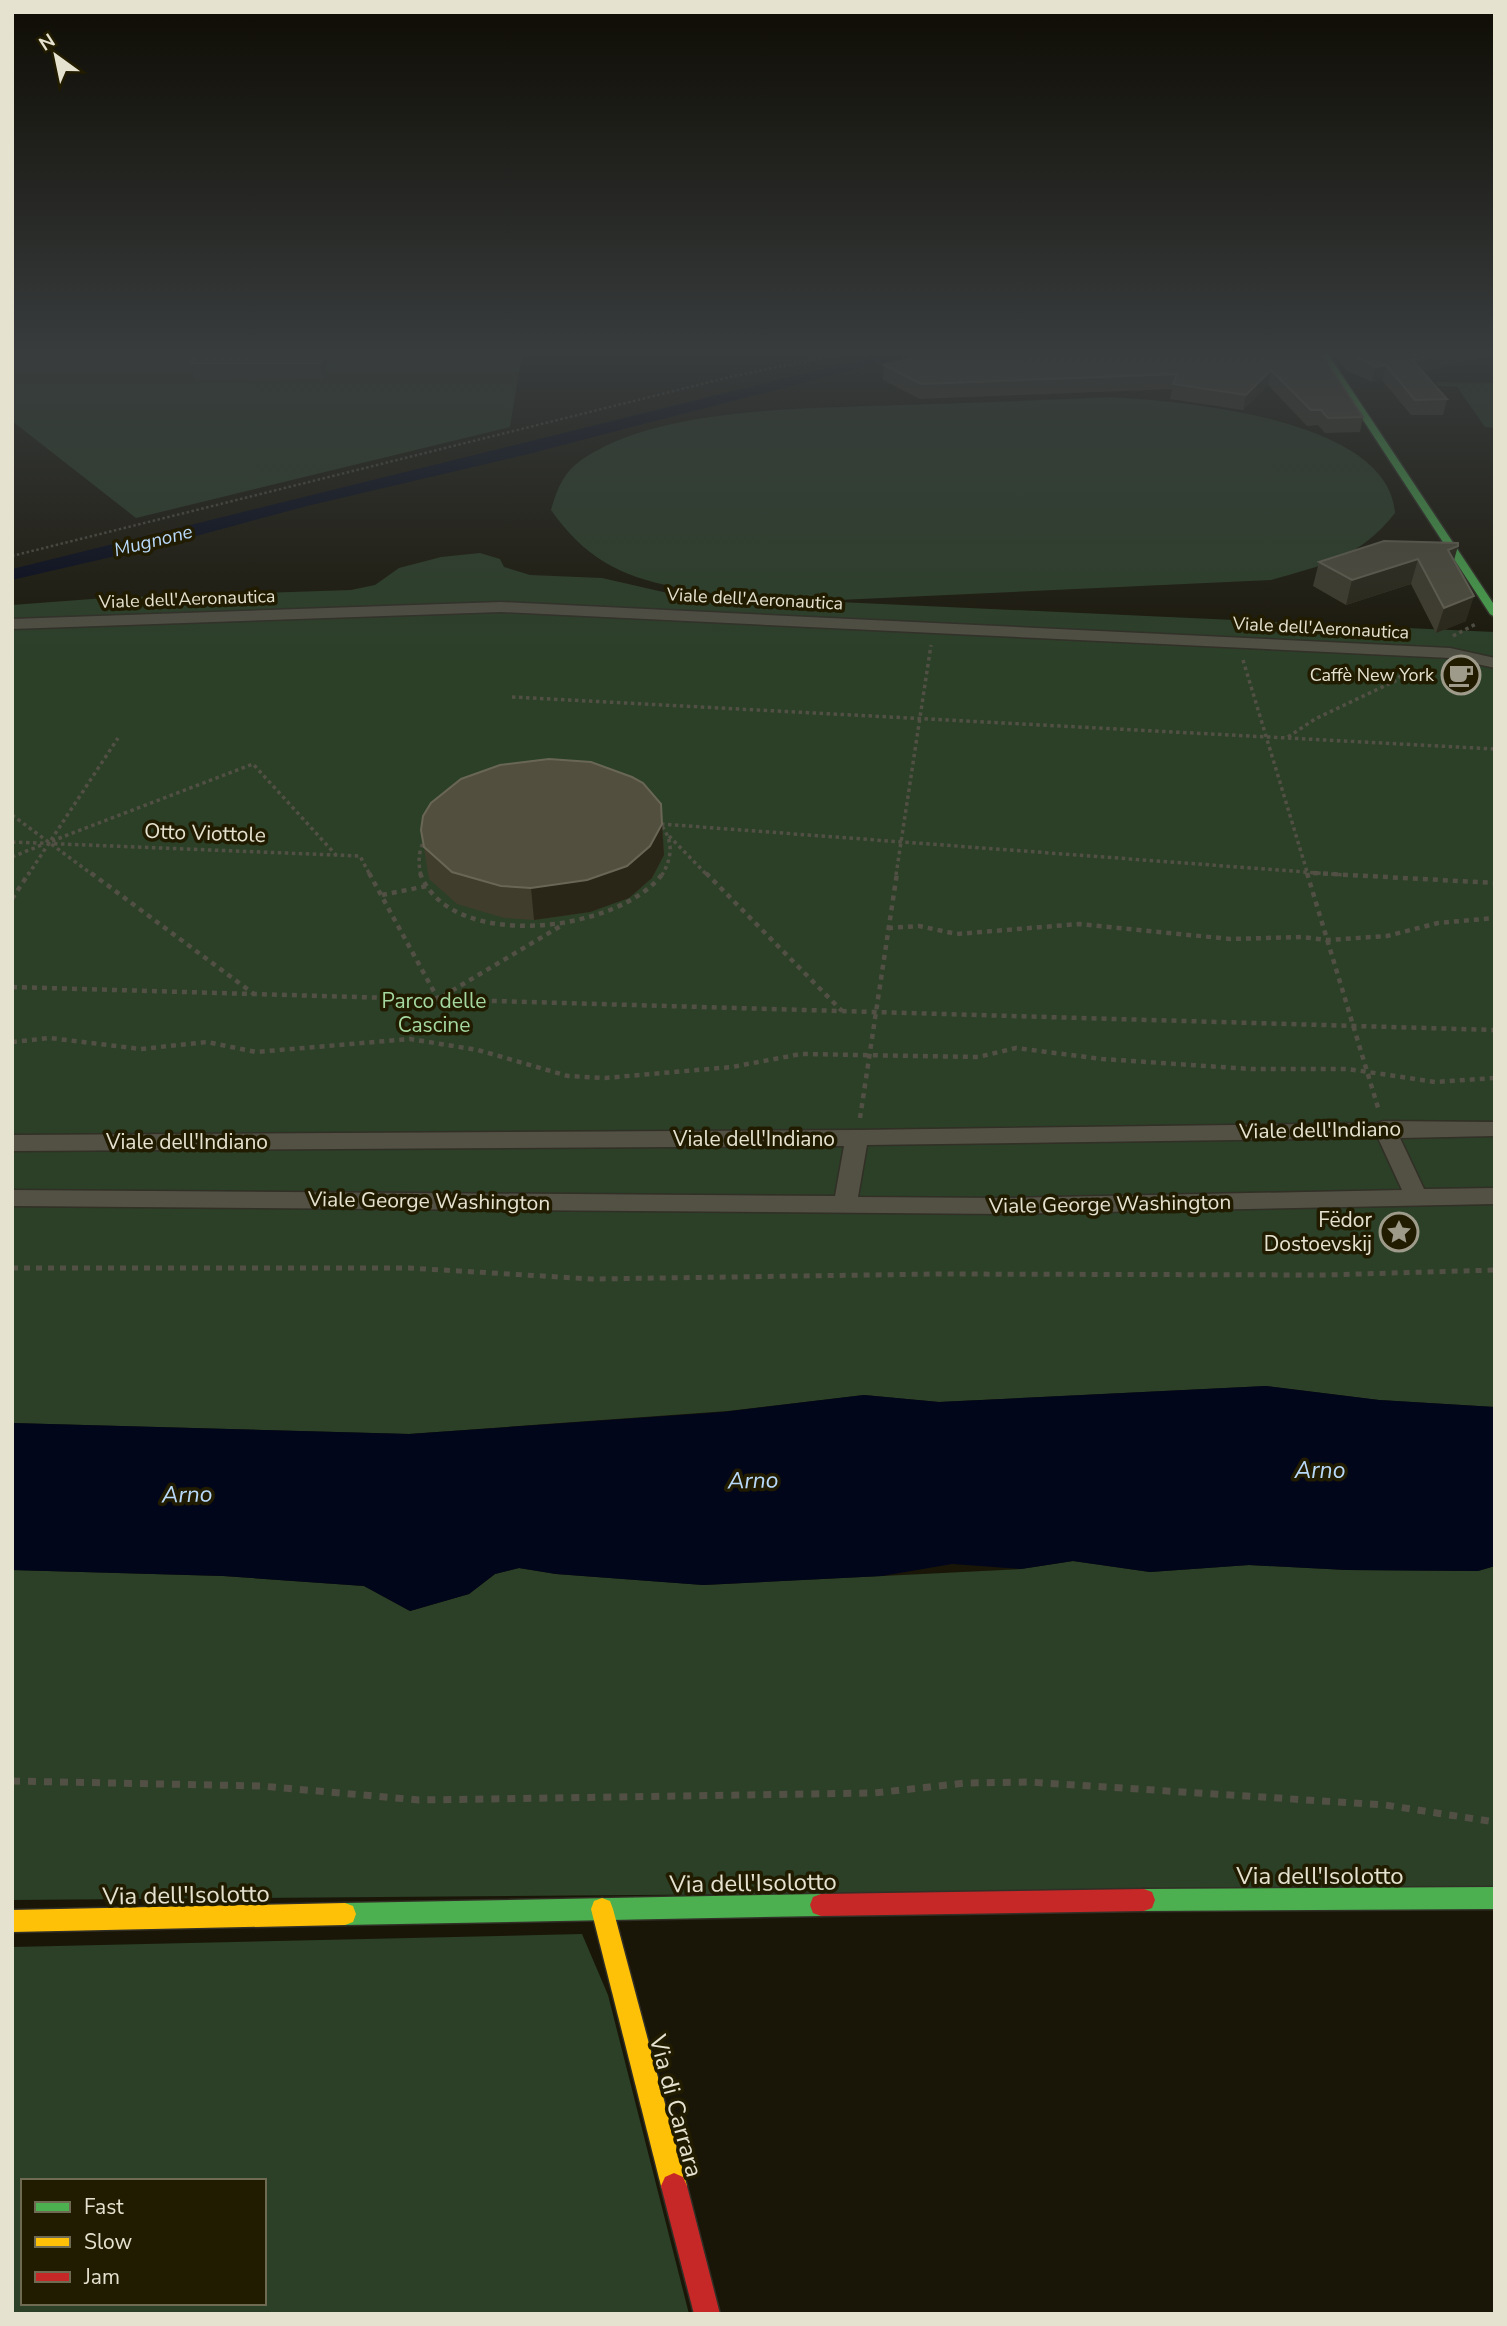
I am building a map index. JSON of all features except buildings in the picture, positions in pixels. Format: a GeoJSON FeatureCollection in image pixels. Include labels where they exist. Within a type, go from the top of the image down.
{"type":"FeatureCollection","features":[{"type":"Feature","properties":{"kind":"street"},"geometry":{"type":"LineString","coordinates":[[1395,463],[1495,614]]}},
{"type":"Feature","properties":{"kind":"street","name":"Viale dell'Aeronautica"},"geometry":{"type":"LineString","coordinates":[[12,624],[501,607],[1450,653],[1495,663]]}},
{"type":"Feature","properties":{"kind":"street"},"geometry":{"type":"LineString","coordinates":[[1384,1128],[1417,1198]]}},
{"type":"Feature","properties":{"kind":"street","name":"Viale dell'Indiano"},"geometry":{"type":"LineString","coordinates":[[12,1143],[857,1139],[1384,1128],[1495,1129]]}},
{"type":"Feature","properties":{"kind":"street"},"geometry":{"type":"LineString","coordinates":[[845,1205],[857,1139]]}},
{"type":"Feature","properties":{"kind":"street","name":"Viale George Washington"},"geometry":{"type":"LineString","coordinates":[[12,1198],[1003,1206],[1495,1196]]}},
{"type":"Feature","properties":{"kind":"street","name":"Via dell'Isolotto"},"geometry":{"type":"LineString","coordinates":[[12,1921],[1040,1900],[1495,1898]]}},
{"type":"Feature","properties":{"kind":"street","name":"Via di Carrara"},"geometry":{"type":"LineString","coordinates":[[602,1909],[707,2314]]}},
{"type":"Feature","properties":{"kind":"path"},"geometry":{"type":"LineString","coordinates":[[12,556],[387,463]]}},
{"type":"Feature","properties":{"kind":"path"},"geometry":{"type":"LineString","coordinates":[[857,1139],[933,634]]}},
{"type":"Feature","properties":{"kind":"path"},"geometry":{"type":"LineString","coordinates":[[1241,653],[1310,873],[1384,1128]]}},
{"type":"Feature","properties":{"kind":"path"},"geometry":{"type":"LineString","coordinates":[[1287,738],[1315,719],[1397,680],[1412,663]]}},
{"type":"Feature","properties":{"kind":"path"},"geometry":{"type":"LineString","coordinates":[[513,697],[1495,748]]}},
{"type":"Feature","properties":{"kind":"path"},"geometry":{"type":"LineString","coordinates":[[12,899],[118,738]]}},
{"type":"Feature","properties":{"kind":"path","name":"Otto Viottole"},"geometry":{"type":"LineString","coordinates":[[12,857],[253,764],[336,855]]}},
{"type":"Feature","properties":{"kind":"path"},"geometry":{"type":"LineString","coordinates":[[668,835],[671,845],[668,864],[645,893],[605,914],[564,923],[512,924],[471,916],[451,907],[426,886],[420,872],[420,851],[435,827],[465,806],[493,797],[554,786],[594,790],[626,801],[661,824],[668,835],[842,1011]]}},
{"type":"Feature","properties":{"kind":"path"},"geometry":{"type":"LineString","coordinates":[[12,816],[254,994]]}},
{"type":"Feature","properties":{"kind":"path"},"geometry":{"type":"LineString","coordinates":[[661,824],[902,840],[1310,873],[1495,883]]}},
{"type":"Feature","properties":{"kind":"path","name":"Otto Viottole"},"geometry":{"type":"LineString","coordinates":[[12,842],[360,856],[382,895]]}},
{"type":"Feature","properties":{"kind":"path"},"geometry":{"type":"LineString","coordinates":[[420,872],[428,872]]}},
{"type":"Feature","properties":{"kind":"path"},"geometry":{"type":"LineString","coordinates":[[426,886],[382,895],[438,999]]}},
{"type":"Feature","properties":{"kind":"path"},"geometry":{"type":"LineString","coordinates":[[888,929],[919,926],[957,934],[1079,925],[1230,939],[1301,937],[1328,940],[1387,936],[1416,932],[1438,923],[1495,918]]}},
{"type":"Feature","properties":{"kind":"path"},"geometry":{"type":"LineString","coordinates":[[512,924],[516,919]]}},
{"type":"Feature","properties":{"kind":"path"},"geometry":{"type":"LineString","coordinates":[[438,999],[564,923]]}},
{"type":"Feature","properties":{"kind":"path"},"geometry":{"type":"LineString","coordinates":[[12,987],[1495,1030]]}},
{"type":"Feature","properties":{"kind":"path"},"geometry":{"type":"LineString","coordinates":[[12,1042],[50,1038],[80,1044],[141,1049],[207,1042],[256,1052],[410,1039],[478,1050],[568,1076],[605,1078],[732,1067],[801,1054],[978,1057],[1016,1048],[1102,1059],[1270,1070],[1295,1067],[1348,1069],[1435,1082],[1495,1078]]}},
{"type":"Feature","properties":{"kind":"path"},"geometry":{"type":"LineString","coordinates":[[12,1268],[409,1268],[592,1279],[937,1273],[1325,1275],[1495,1270]]}},
{"type":"Feature","properties":{"kind":"path"},"geometry":{"type":"LineString","coordinates":[[12,1781],[261,1786],[419,1800],[874,1793],[966,1783],[1029,1782],[1385,1805],[1495,1822]]}},
{"type":"Feature","properties":{"kind":"green space"},"geometry":{"type":"Polygon","coordinates":[[[65,463],[364,463],[136,518],[65,463]]]}},
{"type":"Feature","properties":{"kind":"green space","name":"Parco delle Cascine"},"geometry":{"type":"Polygon","coordinates":[[[579,463],[1365,463],[1384,481],[1395,513],[1382,528],[1339,558],[1271,580],[817,601],[1495,632],[1495,1407],[1379,1400],[1266,1386],[939,1402],[864,1395],[728,1411],[409,1434],[12,1423],[12,605],[105,598],[351,590],[375,585],[399,568],[441,557],[480,553],[500,559],[504,567],[530,575],[602,578],[672,594],[722,596],[637,577],[604,562],[576,540],[551,510],[557,491],[579,463]]]}},
{"type":"Feature","properties":{"kind":"green space"},"geometry":{"type":"Polygon","coordinates":[[[1073,1561],[1150,1572],[1249,1565],[1347,1570],[1478,1571],[1495,1566],[1495,1888],[12,1900],[12,1570],[223,1576],[364,1586],[410,1611],[469,1594],[495,1574],[519,1568],[556,1574],[704,1585],[1021,1569],[1073,1561]]]}},
{"type":"Feature","properties":{"kind":"green space"},"geometry":{"type":"Polygon","coordinates":[[[582,1934],[608,1995],[689,2314],[12,2314],[12,1947],[582,1934]]]}},
{"type":"Feature","properties":{"kind":"water","name":"Mugnone"},"geometry":{"type":"Polygon","coordinates":[[[444,463],[491,463],[12,580],[12,569],[444,463]]]}},
{"type":"Feature","properties":{"kind":"water","name":"Arno"},"geometry":{"type":"Polygon","coordinates":[[[1266,1386],[1379,1400],[1495,1407],[1495,1566],[1478,1571],[1347,1570],[1249,1565],[1150,1572],[1073,1561],[1021,1569],[952,1564],[882,1576],[703,1585],[556,1574],[519,1568],[495,1574],[469,1594],[410,1611],[364,1586],[223,1576],[12,1570],[12,1423],[409,1434],[723,1412],[864,1395],[939,1402],[1266,1386]]]}},
{"type":"Feature","properties":{"kind":"traffic: fast"},"geometry":{"type":"LineString","coordinates":[[1395,463],[1495,614]]}},
{"type":"Feature","properties":{"kind":"traffic: fast"},"geometry":{"type":"LineString","coordinates":[[1144,1900],[1495,1898]]}},
{"type":"Feature","properties":{"kind":"traffic: fast"},"geometry":{"type":"LineString","coordinates":[[345,1914],[821,1905]]}},
{"type":"Feature","properties":{"kind":"traffic: slow"},"geometry":{"type":"LineString","coordinates":[[602,1909],[674,2186]]}},
{"type":"Feature","properties":{"kind":"traffic: slow"},"geometry":{"type":"LineString","coordinates":[[12,1921],[345,1914]]}},
{"type":"Feature","properties":{"kind":"traffic: jam"},"geometry":{"type":"LineString","coordinates":[[821,1905],[1144,1900]]}},
{"type":"Feature","properties":{"kind":"traffic: jam"},"geometry":{"type":"LineString","coordinates":[[674,2186],[707,2314]]}},
{"type":"Feature","properties":{"kind":"place","name":"Caffè New York"},"geometry":{"type":"Point","coordinates":[1461,675]}},
{"type":"Feature","properties":{"kind":"place","name":"Fëdor Dostoevskij"},"geometry":{"type":"Point","coordinates":[1399,1232]}}]}
